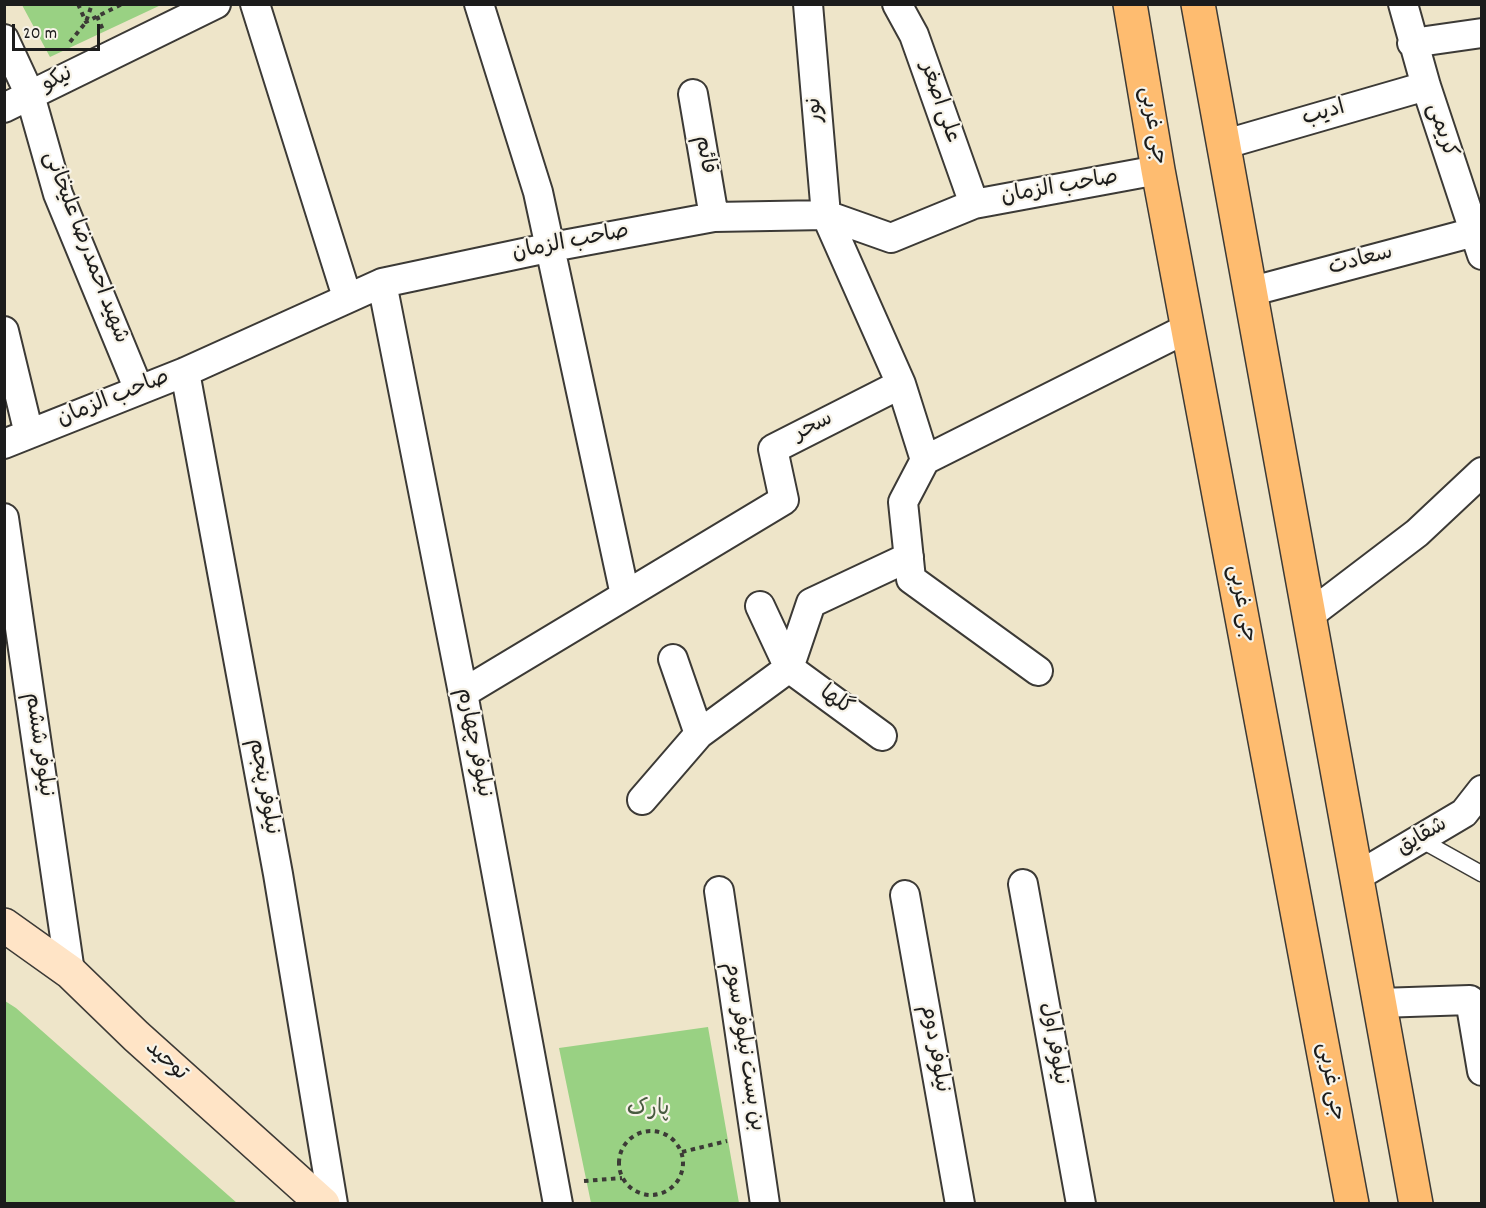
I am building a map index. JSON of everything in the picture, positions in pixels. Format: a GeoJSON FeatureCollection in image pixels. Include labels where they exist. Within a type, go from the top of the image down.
{"type":"FeatureCollection","features":[{"type":"Feature","properties":{"kind":"main road","name":"جی غربی"},"geometry":{"type":"LineString","coordinates":[[1130,4],[1158,171],[1352,1203]]}},
{"type":"Feature","properties":{"kind":"main road"},"geometry":{"type":"LineString","coordinates":[[1198,4],[1416,1203]]}},
{"type":"Feature","properties":{"kind":"main road","name":"توحید"},"geometry":{"type":"LineString","coordinates":[[8,924],[70,972],[136,1036],[323,1203]]}},
{"type":"Feature","properties":{"kind":"street","name":"نیکو"},"geometry":{"type":"LineString","coordinates":[[30,95],[216,4]]}},
{"type":"Feature","properties":{"kind":"street"},"geometry":{"type":"LineString","coordinates":[[255,4],[347,297]]}},
{"type":"Feature","properties":{"kind":"street"},"geometry":{"type":"LineString","coordinates":[[478,4],[538,192],[552,247],[626,595]]}},
{"type":"Feature","properties":{"kind":"street","name":"نور"},"geometry":{"type":"LineString","coordinates":[[808,4],[826,215],[901,384]]}},
{"type":"Feature","properties":{"kind":"street","name":"علی اصغر"},"geometry":{"type":"LineString","coordinates":[[897,4],[914,35],[974,204]]}},
{"type":"Feature","properties":{"kind":"street","name":"کریمی"},"geometry":{"type":"LineString","coordinates":[[1403,4],[1426,86],[1479,239]]}},
{"type":"Feature","properties":{"kind":"street"},"geometry":{"type":"LineString","coordinates":[[1413,44],[1482,33]]}},
{"type":"Feature","properties":{"kind":"street","name":"شهید احمدرضا علیخانی"},"geometry":{"type":"LineString","coordinates":[[4,39],[30,95],[58,194],[139,390]]}},
{"type":"Feature","properties":{"kind":"street","name":"ادیب"},"geometry":{"type":"LineString","coordinates":[[1222,144],[1426,86]]}},
{"type":"Feature","properties":{"kind":"street","name":"قائم"},"geometry":{"type":"LineString","coordinates":[[693,94],[714,217]]}},
{"type":"Feature","properties":{"kind":"street"},"geometry":{"type":"LineString","coordinates":[[4,108],[30,95]]}},
{"type":"Feature","properties":{"kind":"street","name":"صاحب الزمان"},"geometry":{"type":"LineString","coordinates":[[17,439],[185,372],[382,283],[552,247],[714,217],[826,215],[891,238],[974,204],[1158,171]]}},
{"type":"Feature","properties":{"kind":"street","name":"سعادت"},"geometry":{"type":"LineString","coordinates":[[1250,292],[1479,239]]}},
{"type":"Feature","properties":{"kind":"street","name":"نیلوفر چهارم"},"geometry":{"type":"LineString","coordinates":[[382,283],[463,693],[556,1193]]}},
{"type":"Feature","properties":{"kind":"street"},"geometry":{"type":"LineString","coordinates":[[1038,671],[912,579],[903,502],[925,460],[1188,328]]}},
{"type":"Feature","properties":{"kind":"street"},"geometry":{"type":"LineString","coordinates":[[4,331],[17,439]]}},
{"type":"Feature","properties":{"kind":"street","name":"نیلوفر پنجم"},"geometry":{"type":"LineString","coordinates":[[185,372],[278,874],[333,1203]]}},
{"type":"Feature","properties":{"kind":"street"},"geometry":{"type":"LineString","coordinates":[[901,384],[925,460]]}},
{"type":"Feature","properties":{"kind":"street","name":"سحر"},"geometry":{"type":"LineString","coordinates":[[463,693],[784,500],[773,449],[901,384]]}},
{"type":"Feature","properties":{"kind":"street"},"geometry":{"type":"LineString","coordinates":[[1308,616],[1416,533],[1482,472]]}},
{"type":"Feature","properties":{"kind":"street","name":"نیلوفر ششم"},"geometry":{"type":"LineString","coordinates":[[4,518],[70,972]]}},
{"type":"Feature","properties":{"kind":"street"},"geometry":{"type":"LineString","coordinates":[[642,800],[699,734],[789,668],[811,603],[909,557]]}},
{"type":"Feature","properties":{"kind":"street"},"geometry":{"type":"LineString","coordinates":[[760,606],[789,668]]}},
{"type":"Feature","properties":{"kind":"street"},"geometry":{"type":"LineString","coordinates":[[673,659],[699,734]]}},
{"type":"Feature","properties":{"kind":"street","name":"گلها"},"geometry":{"type":"LineString","coordinates":[[789,668],[882,736]]}},
{"type":"Feature","properties":{"kind":"street","name":"شقایق"},"geometry":{"type":"LineString","coordinates":[[1356,877],[1464,813],[1482,790]]}},
{"type":"Feature","properties":{"kind":"street","name":"نیلوفر اول"},"geometry":{"type":"LineString","coordinates":[[1023,884],[1081,1203]]}},
{"type":"Feature","properties":{"kind":"street","name":"بن بست نیلوفر سوم"},"geometry":{"type":"LineString","coordinates":[[719,891],[765,1203]]}},
{"type":"Feature","properties":{"kind":"street","name":"نیلوفر دوم"},"geometry":{"type":"LineString","coordinates":[[905,895],[960,1203]]}},
{"type":"Feature","properties":{"kind":"street"},"geometry":{"type":"LineString","coordinates":[[1379,1003],[1470,1000],[1482,1071]]}},
{"type":"Feature","properties":{"kind":"lane"},"geometry":{"type":"LineString","coordinates":[[1421,840],[1482,874]]}},
{"type":"Feature","properties":{"kind":"path"},"geometry":{"type":"LineString","coordinates":[[78,4],[86,22],[122,4]]}},
{"type":"Feature","properties":{"kind":"path"},"geometry":{"type":"LineString","coordinates":[[648,1130],[668,1136],[682,1152],[681,1173],[669,1191],[659,1195],[638,1193],[622,1178],[619,1158],[622,1147],[638,1133],[648,1130]]}},
{"type":"Feature","properties":{"kind":"path"},"geometry":{"type":"LineString","coordinates":[[682,1152],[755,1134]]}},
{"type":"Feature","properties":{"kind":"path"},"geometry":{"type":"LineString","coordinates":[[556,1193],[622,1178]]}},
{"type":"Feature","properties":{"kind":"green space"},"geometry":{"type":"Polygon","coordinates":[[[22,5],[161,5],[50,57],[22,5]]]}},
{"type":"Feature","properties":{"kind":"green space"},"geometry":{"type":"Polygon","coordinates":[[[5,1001],[16,1008],[237,1203],[5,1203],[5,1001]]]}},
{"type":"Feature","properties":{"kind":"green space","name":"پارک"},"geometry":{"type":"Polygon","coordinates":[[[708,1027],[739,1203],[591,1203],[559,1048],[708,1027]]]}}]}
